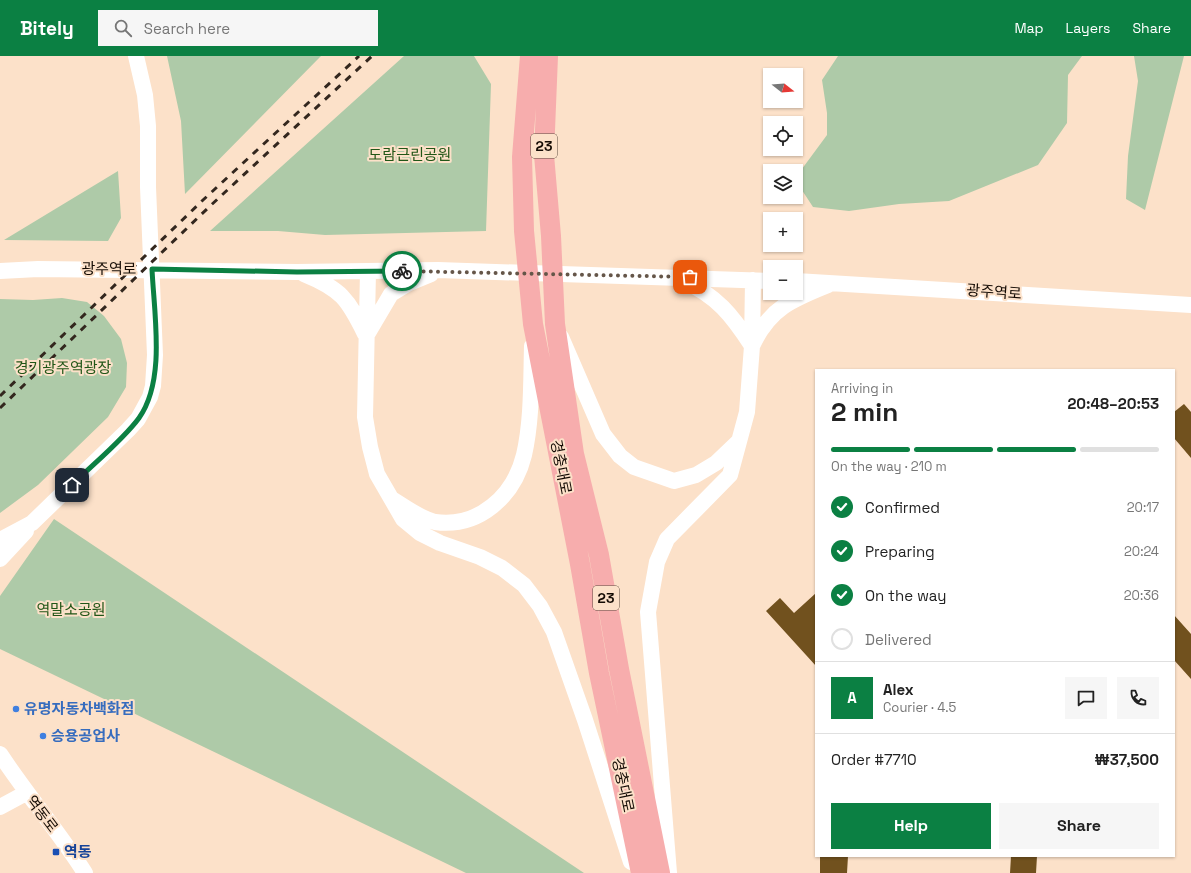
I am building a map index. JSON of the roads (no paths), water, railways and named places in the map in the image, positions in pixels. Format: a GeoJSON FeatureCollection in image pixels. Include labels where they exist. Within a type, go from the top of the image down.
{"type":"FeatureCollection","features":[{"type":"Feature","properties":{"kind":"main road","name":"경충대로"},"geometry":{"type":"LineString","coordinates":[[530,56],[522,157],[524,231],[533,324],[580,564],[599,673],[641,873]]}},
{"type":"Feature","properties":{"kind":"main road","name":"경충대로"},"geometry":{"type":"LineString","coordinates":[[548,56],[544,155],[551,236],[555,324],[574,454],[599,556],[619,669],[660,873]]}},
{"type":"Feature","properties":{"kind":"street"},"geometry":{"type":"LineString","coordinates":[[0,559],[32,523],[128,430],[145,408],[153,386],[156,354],[148,187],[148,126],[145,95],[136,56]]}},
{"type":"Feature","properties":{"kind":"street","name":"광주역로"},"geometry":{"type":"LineString","coordinates":[[0,271],[38,269],[152,269],[297,272],[438,270],[763,280]]}},
{"type":"Feature","properties":{"kind":"street"},"geometry":{"type":"LineString","coordinates":[[366,337],[391,294],[409,283],[438,270]]}},
{"type":"Feature","properties":{"kind":"street"},"geometry":{"type":"LineString","coordinates":[[368,271],[366,424],[377,474],[403,519],[420,533],[502,568],[524,585],[540,606],[554,632],[583,713],[634,873]]}},
{"type":"Feature","properties":{"kind":"street"},"geometry":{"type":"LineString","coordinates":[[297,272],[327,283],[340,294],[352,307],[366,337]]}},
{"type":"Feature","properties":{"kind":"street"},"geometry":{"type":"LineString","coordinates":[[675,277],[700,288],[718,301],[734,318],[752,346]]}},
{"type":"Feature","properties":{"kind":"street"},"geometry":{"type":"LineString","coordinates":[[669,873],[648,612],[657,562],[668,539],[730,475],[747,412],[752,346],[753,280]]}},
{"type":"Feature","properties":{"kind":"street","name":"광주역로"},"geometry":{"type":"LineString","coordinates":[[803,281],[1191,305]]}},
{"type":"Feature","properties":{"kind":"street"},"geometry":{"type":"LineString","coordinates":[[752,346],[761,328],[777,311],[793,298],[835,282]]}},
{"type":"Feature","properties":{"kind":"street"},"geometry":{"type":"LineString","coordinates":[[392,499],[434,522],[460,523],[483,513],[502,498],[514,480],[524,456],[529,420],[533,324]]}},
{"type":"Feature","properties":{"kind":"street"},"geometry":{"type":"LineString","coordinates":[[555,324],[603,434],[620,456],[634,467],[674,481],[696,475],[716,463],[740,441]]}},
{"type":"Feature","properties":{"kind":"street"},"geometry":{"type":"LineString","coordinates":[[0,540],[32,523]]}},
{"type":"Feature","properties":{"kind":"street","name":"역동로"},"geometry":{"type":"LineString","coordinates":[[0,754],[26,793],[72,853],[85,873]]}},
{"type":"Feature","properties":{"kind":"street"},"geometry":{"type":"LineString","coordinates":[[0,807],[26,793]]}},
{"type":"Feature","properties":{"kind":"railway"},"geometry":{"type":"LineString","coordinates":[[0,396],[203,200],[359,56]]}},
{"type":"Feature","properties":{"kind":"railway"},"geometry":{"type":"LineString","coordinates":[[0,408],[209,207],[372,56]]}},
{"type":"Feature","properties":{"kind":"place","name":"유명자동차백화점"},"geometry":{"type":"Point","coordinates":[16,709]}},
{"type":"Feature","properties":{"kind":"place","name":"승용공업사"},"geometry":{"type":"Point","coordinates":[43,736]}},
{"type":"Feature","properties":{"kind":"place","name":"역동"},"geometry":{"type":"Point","coordinates":[56,852]}},
{"type":"Feature","properties":{"kind":"park label","name":"도람근린공원"},"geometry":{"type":"Point","coordinates":[410,155]}},
{"type":"Feature","properties":{"kind":"park label","name":"경기광주역광장"},"geometry":{"type":"Point","coordinates":[63,368]}},
{"type":"Feature","properties":{"kind":"park label","name":"역말소공원"},"geometry":{"type":"Point","coordinates":[71,610]}}]}
